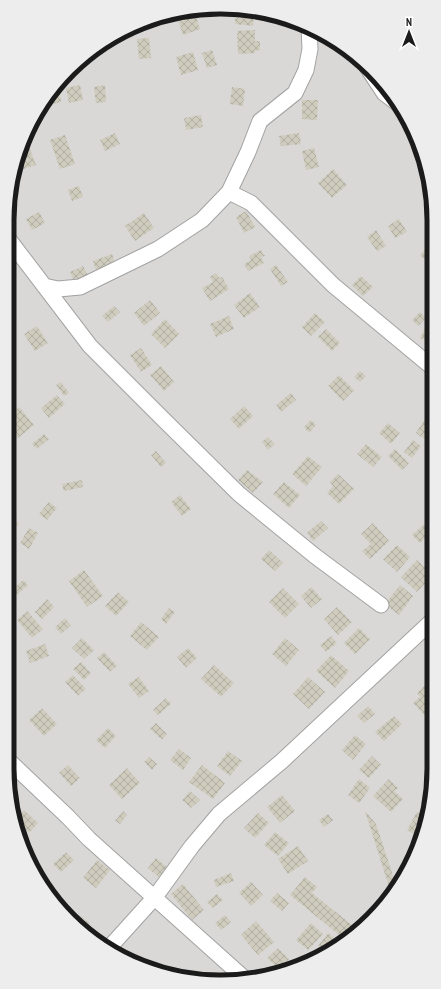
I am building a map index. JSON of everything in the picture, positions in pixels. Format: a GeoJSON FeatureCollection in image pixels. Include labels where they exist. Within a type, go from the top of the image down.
{"type":"FeatureCollection","features":[{"type":"Feature","properties":{"kind":"street"},"geometry":{"type":"LineString","coordinates":[[44,286],[58,289],[80,287],[158,249],[202,220],[229,192],[248,152],[260,121],[295,93],[306,70],[310,49],[309,34]]}},
{"type":"Feature","properties":{"kind":"street"},"geometry":{"type":"LineString","coordinates":[[229,192],[251,203],[333,285],[427,363]]}},
{"type":"Feature","properties":{"kind":"street"},"geometry":{"type":"LineString","coordinates":[[14,246],[90,346],[239,494],[315,556],[381,605]]}},
{"type":"Feature","properties":{"kind":"street"},"geometry":{"type":"LineString","coordinates":[[112,944],[155,897],[192,846],[219,814],[282,761],[427,626]]}},
{"type":"Feature","properties":{"kind":"street"},"geometry":{"type":"LineString","coordinates":[[14,766],[89,839],[240,974]]}},
{"type":"Feature","properties":{"kind":"shaded area"},"geometry":{"type":"Polygon","coordinates":[[[207,14],[234,14],[261,18],[287,25],[312,35],[335,49],[357,65],[376,84],[406,129],[416,154],[423,180],[427,207],[427,782],[423,809],[416,835],[406,860],[376,905],[357,924],[335,940],[312,954],[274,968],[234,975],[207,975],[167,968],[129,954],[106,940],[74,915],[49,883],[35,860],[21,822],[14,782],[14,207],[18,180],[25,154],[35,129],[65,84],[84,65],[129,35],[167,21],[207,14]]]}},
{"type":"Feature","properties":{"kind":"building"},"geometry":{"type":"Polygon","coordinates":[[[236,14],[254,17],[253,26],[235,24],[236,14]]]}},
{"type":"Feature","properties":{"kind":"building"},"geometry":{"type":"Polygon","coordinates":[[[196,16],[200,29],[183,35],[178,20],[196,16]]]}},
{"type":"Feature","properties":{"kind":"building"},"geometry":{"type":"Polygon","coordinates":[[[255,30],[255,41],[260,41],[260,50],[255,51],[255,53],[238,54],[237,31],[255,30]]]}},
{"type":"Feature","properties":{"kind":"building"},"geometry":{"type":"Polygon","coordinates":[[[149,38],[151,58],[139,59],[137,39],[149,38]]]}},
{"type":"Feature","properties":{"kind":"building"},"geometry":{"type":"Polygon","coordinates":[[[212,50],[217,65],[207,68],[202,53],[212,50]]]}},
{"type":"Feature","properties":{"kind":"building"},"geometry":{"type":"Polygon","coordinates":[[[193,52],[198,70],[181,75],[176,57],[193,52]]]}},
{"type":"Feature","properties":{"kind":"building"},"geometry":{"type":"Polygon","coordinates":[[[80,85],[83,100],[69,103],[66,88],[80,85]]]}},
{"type":"Feature","properties":{"kind":"building"},"geometry":{"type":"Polygon","coordinates":[[[105,85],[106,102],[96,103],[94,87],[105,85]]]}},
{"type":"Feature","properties":{"kind":"building"},"geometry":{"type":"Polygon","coordinates":[[[232,87],[245,89],[243,106],[230,104],[232,87]]]}},
{"type":"Feature","properties":{"kind":"building"},"geometry":{"type":"Polygon","coordinates":[[[59,92],[61,102],[53,104],[52,101],[59,92]]]}},
{"type":"Feature","properties":{"kind":"building"},"geometry":{"type":"Polygon","coordinates":[[[302,100],[318,100],[317,120],[302,119],[302,100]]]}},
{"type":"Feature","properties":{"kind":"building"},"geometry":{"type":"Polygon","coordinates":[[[201,115],[203,127],[186,130],[184,118],[201,115]]]}},
{"type":"Feature","properties":{"kind":"building"},"geometry":{"type":"Polygon","coordinates":[[[115,133],[120,144],[105,151],[100,140],[115,133]]]}},
{"type":"Feature","properties":{"kind":"building"},"geometry":{"type":"Polygon","coordinates":[[[299,133],[301,144],[281,146],[279,136],[299,133]]]}},
{"type":"Feature","properties":{"kind":"building"},"geometry":{"type":"Polygon","coordinates":[[[65,135],[75,164],[60,169],[50,140],[65,135]]]}},
{"type":"Feature","properties":{"kind":"building"},"geometry":{"type":"Polygon","coordinates":[[[314,148],[319,167],[306,170],[302,151],[314,148]]]}},
{"type":"Feature","properties":{"kind":"building"},"geometry":{"type":"Polygon","coordinates":[[[30,149],[36,165],[20,170],[25,154],[26,150],[30,149]]]}},
{"type":"Feature","properties":{"kind":"building"},"geometry":{"type":"Polygon","coordinates":[[[333,169],[347,185],[332,198],[318,183],[333,169]]]}},
{"type":"Feature","properties":{"kind":"building"},"geometry":{"type":"Polygon","coordinates":[[[79,186],[83,197],[72,201],[68,190],[79,186]]]}},
{"type":"Feature","properties":{"kind":"building"},"geometry":{"type":"Polygon","coordinates":[[[246,211],[255,227],[244,233],[236,217],[246,211]]]}},
{"type":"Feature","properties":{"kind":"building"},"geometry":{"type":"Polygon","coordinates":[[[39,212],[45,223],[32,230],[26,219],[39,212]]]}},
{"type":"Feature","properties":{"kind":"building"},"geometry":{"type":"Polygon","coordinates":[[[144,213],[154,228],[135,241],[125,226],[144,213]]]}},
{"type":"Feature","properties":{"kind":"building"},"geometry":{"type":"Polygon","coordinates":[[[399,219],[407,232],[395,238],[388,226],[399,219]]]}},
{"type":"Feature","properties":{"kind":"building"},"geometry":{"type":"Polygon","coordinates":[[[376,230],[386,246],[377,251],[367,237],[376,230]]]}},
{"type":"Feature","properties":{"kind":"building"},"geometry":{"type":"Polygon","coordinates":[[[261,250],[265,256],[261,257],[264,263],[248,271],[244,264],[251,260],[249,256],[261,250]]]}},
{"type":"Feature","properties":{"kind":"building"},"geometry":{"type":"Polygon","coordinates":[[[424,250],[427,252],[427,261],[420,256],[424,250]]]}},
{"type":"Feature","properties":{"kind":"building"},"geometry":{"type":"Polygon","coordinates":[[[112,254],[116,266],[97,273],[93,261],[112,254]]]}},
{"type":"Feature","properties":{"kind":"building"},"geometry":{"type":"Polygon","coordinates":[[[276,265],[288,282],[281,286],[270,269],[276,265]]]}},
{"type":"Feature","properties":{"kind":"building"},"geometry":{"type":"Polygon","coordinates":[[[83,266],[89,277],[75,284],[70,272],[83,266]]]}},
{"type":"Feature","properties":{"kind":"building"},"geometry":{"type":"Polygon","coordinates":[[[216,273],[220,278],[222,277],[229,289],[210,301],[202,288],[213,282],[210,277],[216,273]]]}},
{"type":"Feature","properties":{"kind":"building"},"geometry":{"type":"Polygon","coordinates":[[[361,276],[373,287],[363,296],[352,285],[361,276]]]}},
{"type":"Feature","properties":{"kind":"building"},"geometry":{"type":"Polygon","coordinates":[[[250,293],[260,307],[244,318],[234,305],[250,293]]]}},
{"type":"Feature","properties":{"kind":"building"},"geometry":{"type":"Polygon","coordinates":[[[150,300],[160,313],[144,326],[134,313],[150,300]]]}},
{"type":"Feature","properties":{"kind":"building"},"geometry":{"type":"Polygon","coordinates":[[[114,306],[120,312],[108,322],[102,316],[114,306]]]}},
{"type":"Feature","properties":{"kind":"building"},"geometry":{"type":"Polygon","coordinates":[[[420,312],[426,318],[418,326],[412,320],[420,312]]]}},
{"type":"Feature","properties":{"kind":"building"},"geometry":{"type":"Polygon","coordinates":[[[315,313],[325,322],[311,336],[302,327],[315,313]]]}},
{"type":"Feature","properties":{"kind":"building"},"geometry":{"type":"Polygon","coordinates":[[[229,316],[234,329],[216,337],[210,324],[229,316]]]}},
{"type":"Feature","properties":{"kind":"building"},"geometry":{"type":"Polygon","coordinates":[[[165,319],[179,334],[165,348],[151,334],[165,319]]]}},
{"type":"Feature","properties":{"kind":"building"},"geometry":{"type":"Polygon","coordinates":[[[37,326],[48,343],[35,351],[24,334],[37,326]]]}},
{"type":"Feature","properties":{"kind":"building"},"geometry":{"type":"Polygon","coordinates":[[[426,326],[427,326],[427,341],[420,338],[426,326]]]}},
{"type":"Feature","properties":{"kind":"building"},"geometry":{"type":"Polygon","coordinates":[[[326,329],[340,343],[332,351],[318,337],[326,329]]]}},
{"type":"Feature","properties":{"kind":"building"},"geometry":{"type":"Polygon","coordinates":[[[141,348],[152,365],[141,372],[130,355],[141,348]]]}},
{"type":"Feature","properties":{"kind":"building"},"geometry":{"type":"Polygon","coordinates":[[[161,366],[174,382],[164,391],[150,375],[161,366]]]}},
{"type":"Feature","properties":{"kind":"building"},"geometry":{"type":"Polygon","coordinates":[[[360,371],[366,376],[360,382],[354,377],[360,371]]]}},
{"type":"Feature","properties":{"kind":"building"},"geometry":{"type":"Polygon","coordinates":[[[339,375],[354,390],[343,401],[328,386],[339,375]]]}},
{"type":"Feature","properties":{"kind":"building"},"geometry":{"type":"Polygon","coordinates":[[[61,382],[69,393],[64,396],[56,385],[61,382]]]}},
{"type":"Feature","properties":{"kind":"building"},"geometry":{"type":"Polygon","coordinates":[[[291,393],[296,400],[281,412],[276,405],[291,393]]]}},
{"type":"Feature","properties":{"kind":"building"},"geometry":{"type":"Polygon","coordinates":[[[57,395],[65,404],[49,418],[41,408],[57,395]]]}},
{"type":"Feature","properties":{"kind":"building"},"geometry":{"type":"Polygon","coordinates":[[[244,406],[253,416],[239,429],[230,419],[244,406]]]}},
{"type":"Feature","properties":{"kind":"building"},"geometry":{"type":"Polygon","coordinates":[[[19,407],[34,425],[18,438],[14,433],[14,411],[19,407]]]}},
{"type":"Feature","properties":{"kind":"building"},"geometry":{"type":"Polygon","coordinates":[[[427,416],[427,441],[416,433],[427,416]]]}},
{"type":"Feature","properties":{"kind":"building"},"geometry":{"type":"Polygon","coordinates":[[[311,420],[316,425],[309,433],[304,427],[311,420]]]}},
{"type":"Feature","properties":{"kind":"building"},"geometry":{"type":"Polygon","coordinates":[[[388,423],[400,433],[391,444],[379,433],[388,423]]]}},
{"type":"Feature","properties":{"kind":"building"},"geometry":{"type":"Polygon","coordinates":[[[44,434],[49,439],[37,449],[32,444],[44,434]]]}},
{"type":"Feature","properties":{"kind":"building"},"geometry":{"type":"Polygon","coordinates":[[[268,437],[275,444],[268,450],[262,442],[268,437]]]}},
{"type":"Feature","properties":{"kind":"building"},"geometry":{"type":"Polygon","coordinates":[[[413,440],[421,446],[412,458],[404,452],[413,440]]]}},
{"type":"Feature","properties":{"kind":"building"},"geometry":{"type":"Polygon","coordinates":[[[366,444],[382,457],[373,467],[357,454],[366,444]]]}},
{"type":"Feature","properties":{"kind":"building"},"geometry":{"type":"Polygon","coordinates":[[[395,449],[409,463],[402,470],[388,456],[395,449]]]}},
{"type":"Feature","properties":{"kind":"building"},"geometry":{"type":"Polygon","coordinates":[[[156,451],[166,463],[161,467],[151,455],[156,451]]]}},
{"type":"Feature","properties":{"kind":"building"},"geometry":{"type":"Polygon","coordinates":[[[308,456],[322,467],[306,486],[292,474],[308,456]]]}},
{"type":"Feature","properties":{"kind":"building"},"geometry":{"type":"Polygon","coordinates":[[[247,470],[263,482],[253,493],[238,480],[247,470]]]}},
{"type":"Feature","properties":{"kind":"building"},"geometry":{"type":"Polygon","coordinates":[[[338,474],[354,489],[339,504],[327,493],[333,486],[330,482],[338,474]]]}},
{"type":"Feature","properties":{"kind":"building"},"geometry":{"type":"Polygon","coordinates":[[[82,480],[83,487],[64,491],[62,484],[82,480]]]}},
{"type":"Feature","properties":{"kind":"building"},"geometry":{"type":"Polygon","coordinates":[[[284,482],[300,495],[289,508],[273,494],[284,482]]]}},
{"type":"Feature","properties":{"kind":"building"},"geometry":{"type":"Polygon","coordinates":[[[180,495],[191,509],[182,516],[171,502],[180,495]]]}},
{"type":"Feature","properties":{"kind":"building"},"geometry":{"type":"Polygon","coordinates":[[[49,502],[57,508],[47,520],[39,514],[49,502]]]}},
{"type":"Feature","properties":{"kind":"building"},"geometry":{"type":"Polygon","coordinates":[[[14,519],[19,524],[14,529],[14,519]]]}},
{"type":"Feature","properties":{"kind":"building"},"geometry":{"type":"Polygon","coordinates":[[[321,521],[328,528],[313,541],[307,533],[321,521]]]}},
{"type":"Feature","properties":{"kind":"building"},"geometry":{"type":"Polygon","coordinates":[[[373,523],[389,541],[370,559],[362,551],[371,544],[361,534],[373,523]]]}},
{"type":"Feature","properties":{"kind":"building"},"geometry":{"type":"Polygon","coordinates":[[[424,524],[427,527],[427,537],[420,543],[412,535],[424,524]]]}},
{"type":"Feature","properties":{"kind":"building"},"geometry":{"type":"Polygon","coordinates":[[[29,528],[38,533],[29,549],[20,543],[29,528]]]}},
{"type":"Feature","properties":{"kind":"building"},"geometry":{"type":"Polygon","coordinates":[[[397,545],[410,557],[397,572],[383,559],[397,545]]]}},
{"type":"Feature","properties":{"kind":"building"},"geometry":{"type":"Polygon","coordinates":[[[269,550],[283,563],[275,571],[261,559],[269,550]]]}},
{"type":"Feature","properties":{"kind":"building"},"geometry":{"type":"Polygon","coordinates":[[[417,560],[427,569],[427,581],[417,592],[401,577],[417,560]]]}},
{"type":"Feature","properties":{"kind":"building"},"geometry":{"type":"Polygon","coordinates":[[[84,570],[103,596],[87,607],[69,581],[84,570]]]}},
{"type":"Feature","properties":{"kind":"building"},"geometry":{"type":"Polygon","coordinates":[[[23,580],[28,585],[17,595],[14,592],[14,588],[23,580]]]}},
{"type":"Feature","properties":{"kind":"building"},"geometry":{"type":"Polygon","coordinates":[[[400,585],[413,596],[399,615],[385,604],[400,585]]]}},
{"type":"Feature","properties":{"kind":"building"},"geometry":{"type":"Polygon","coordinates":[[[311,587],[322,599],[311,608],[301,596],[311,587]]]}},
{"type":"Feature","properties":{"kind":"building"},"geometry":{"type":"Polygon","coordinates":[[[283,588],[299,604],[285,618],[269,602],[283,588]]]}},
{"type":"Feature","properties":{"kind":"building"},"geometry":{"type":"Polygon","coordinates":[[[118,592],[129,602],[116,616],[105,606],[118,592]]]}},
{"type":"Feature","properties":{"kind":"building"},"geometry":{"type":"Polygon","coordinates":[[[47,599],[54,607],[42,619],[35,612],[47,599]]]}},
{"type":"Feature","properties":{"kind":"building"},"geometry":{"type":"Polygon","coordinates":[[[337,607],[352,622],[338,635],[324,619],[337,607]]]}},
{"type":"Feature","properties":{"kind":"building"},"geometry":{"type":"Polygon","coordinates":[[[169,608],[175,612],[166,624],[161,619],[169,608]]]}},
{"type":"Feature","properties":{"kind":"building"},"geometry":{"type":"Polygon","coordinates":[[[27,611],[43,629],[32,638],[17,620],[27,611]]]}},
{"type":"Feature","properties":{"kind":"building"},"geometry":{"type":"Polygon","coordinates":[[[65,618],[71,625],[61,634],[55,627],[65,618]]]}},
{"type":"Feature","properties":{"kind":"building"},"geometry":{"type":"Polygon","coordinates":[[[141,622],[159,637],[147,650],[130,636],[141,622]]]}},
{"type":"Feature","properties":{"kind":"building"},"geometry":{"type":"Polygon","coordinates":[[[359,628],[370,639],[355,654],[344,643],[359,628]]]}},
{"type":"Feature","properties":{"kind":"building"},"geometry":{"type":"Polygon","coordinates":[[[331,636],[337,643],[326,652],[320,645],[331,636]]]}},
{"type":"Feature","properties":{"kind":"building"},"geometry":{"type":"Polygon","coordinates":[[[82,638],[94,650],[84,659],[72,648],[82,638]]]}},
{"type":"Feature","properties":{"kind":"building"},"geometry":{"type":"Polygon","coordinates":[[[285,638],[299,650],[286,666],[272,654],[285,638]]]}},
{"type":"Feature","properties":{"kind":"building"},"geometry":{"type":"Polygon","coordinates":[[[45,644],[49,656],[30,663],[26,651],[45,644]]]}},
{"type":"Feature","properties":{"kind":"building"},"geometry":{"type":"Polygon","coordinates":[[[188,648],[197,658],[186,668],[177,657],[188,648]]]}},
{"type":"Feature","properties":{"kind":"building"},"geometry":{"type":"Polygon","coordinates":[[[104,652],[117,666],[110,672],[97,658],[104,652]]]}},
{"type":"Feature","properties":{"kind":"building"},"geometry":{"type":"Polygon","coordinates":[[[331,655],[349,671],[335,688],[316,671],[331,655]]]}},
{"type":"Feature","properties":{"kind":"building"},"geometry":{"type":"Polygon","coordinates":[[[81,662],[91,673],[84,680],[73,669],[81,662]]]}},
{"type":"Feature","properties":{"kind":"building"},"geometry":{"type":"Polygon","coordinates":[[[214,665],[234,683],[221,697],[201,679],[214,665]]]}},
{"type":"Feature","properties":{"kind":"building"},"geometry":{"type":"Polygon","coordinates":[[[73,675],[86,689],[78,696],[65,682],[73,675]]]}},
{"type":"Feature","properties":{"kind":"building"},"geometry":{"type":"Polygon","coordinates":[[[139,677],[149,691],[139,698],[128,684],[139,677]]]}},
{"type":"Feature","properties":{"kind":"building"},"geometry":{"type":"Polygon","coordinates":[[[308,677],[325,692],[309,709],[293,694],[308,677]]]}},
{"type":"Feature","properties":{"kind":"building"},"geometry":{"type":"Polygon","coordinates":[[[426,684],[427,685],[426,717],[413,703],[420,697],[417,693],[426,684]]]}},
{"type":"Feature","properties":{"kind":"building"},"geometry":{"type":"Polygon","coordinates":[[[166,698],[171,704],[158,715],[153,710],[166,698]]]}},
{"type":"Feature","properties":{"kind":"building"},"geometry":{"type":"Polygon","coordinates":[[[368,706],[375,714],[364,723],[357,716],[368,706]]]}},
{"type":"Feature","properties":{"kind":"building"},"geometry":{"type":"Polygon","coordinates":[[[42,708],[57,724],[44,736],[29,720],[42,708]]]}},
{"type":"Feature","properties":{"kind":"building"},"geometry":{"type":"Polygon","coordinates":[[[394,716],[402,724],[384,741],[375,732],[394,716]]]}},
{"type":"Feature","properties":{"kind":"building"},"geometry":{"type":"Polygon","coordinates":[[[156,723],[167,734],[162,740],[150,729],[156,723]]]}},
{"type":"Feature","properties":{"kind":"building"},"geometry":{"type":"Polygon","coordinates":[[[108,728],[116,736],[105,748],[96,740],[108,728]]]}},
{"type":"Feature","properties":{"kind":"building"},"geometry":{"type":"Polygon","coordinates":[[[355,735],[366,744],[353,760],[342,750],[355,735]]]}},
{"type":"Feature","properties":{"kind":"building"},"geometry":{"type":"Polygon","coordinates":[[[179,749],[191,758],[183,770],[170,760],[179,749]]]}},
{"type":"Feature","properties":{"kind":"building"},"geometry":{"type":"Polygon","coordinates":[[[228,751],[242,761],[230,776],[217,766],[228,751]]]}},
{"type":"Feature","properties":{"kind":"building"},"geometry":{"type":"Polygon","coordinates":[[[372,756],[381,765],[369,778],[359,770],[372,756]]]}},
{"type":"Feature","properties":{"kind":"building"},"geometry":{"type":"Polygon","coordinates":[[[149,757],[157,764],[152,770],[144,762],[149,757]]]}},
{"type":"Feature","properties":{"kind":"building"},"geometry":{"type":"Polygon","coordinates":[[[68,765],[80,778],[71,786],[59,773],[68,765]]]}},
{"type":"Feature","properties":{"kind":"building"},"geometry":{"type":"Polygon","coordinates":[[[202,765],[225,783],[213,799],[189,782],[202,765]]]}},
{"type":"Feature","properties":{"kind":"building"},"geometry":{"type":"Polygon","coordinates":[[[127,768],[140,783],[122,799],[109,785],[127,768]]]}},
{"type":"Feature","properties":{"kind":"building"},"geometry":{"type":"Polygon","coordinates":[[[359,779],[370,788],[359,803],[348,795],[359,779]]]}},
{"type":"Feature","properties":{"kind":"building"},"geometry":{"type":"Polygon","coordinates":[[[389,779],[398,788],[394,791],[403,799],[391,812],[373,796],[389,779]]]}},
{"type":"Feature","properties":{"kind":"building"},"geometry":{"type":"Polygon","coordinates":[[[190,791],[200,800],[191,808],[182,800],[190,791]]]}},
{"type":"Feature","properties":{"kind":"building"},"geometry":{"type":"Polygon","coordinates":[[[282,795],[295,811],[280,823],[267,807],[282,795]]]}},
{"type":"Feature","properties":{"kind":"building"},"geometry":{"type":"Polygon","coordinates":[[[24,810],[38,823],[29,833],[23,827],[19,815],[24,810]]]}},
{"type":"Feature","properties":{"kind":"building"},"geometry":{"type":"Polygon","coordinates":[[[123,811],[127,815],[120,824],[115,821],[123,811]]]}},
{"type":"Feature","properties":{"kind":"building"},"geometry":{"type":"Polygon","coordinates":[[[365,811],[376,824],[394,880],[389,887],[365,811]]]}},
{"type":"Feature","properties":{"kind":"building"},"geometry":{"type":"Polygon","coordinates":[[[417,812],[422,815],[416,835],[407,830],[417,812]]]}},
{"type":"Feature","properties":{"kind":"building"},"geometry":{"type":"Polygon","coordinates":[[[258,813],[269,823],[255,838],[244,828],[258,813]]]}},
{"type":"Feature","properties":{"kind":"building"},"geometry":{"type":"Polygon","coordinates":[[[328,814],[333,820],[324,827],[319,820],[328,814]]]}},
{"type":"Feature","properties":{"kind":"building"},"geometry":{"type":"Polygon","coordinates":[[[275,832],[289,843],[278,856],[264,845],[275,832]]]}},
{"type":"Feature","properties":{"kind":"building"},"geometry":{"type":"Polygon","coordinates":[[[298,846],[308,861],[288,874],[278,859],[298,846]]]}},
{"type":"Feature","properties":{"kind":"building"},"geometry":{"type":"Polygon","coordinates":[[[66,852],[74,860],[61,872],[53,864],[66,852]]]}},
{"type":"Feature","properties":{"kind":"building"},"geometry":{"type":"Polygon","coordinates":[[[156,858],[168,868],[160,878],[148,868],[156,858]]]}},
{"type":"Feature","properties":{"kind":"building"},"geometry":{"type":"Polygon","coordinates":[[[97,860],[110,870],[96,888],[83,878],[97,860]]]}},
{"type":"Feature","properties":{"kind":"building"},"geometry":{"type":"Polygon","coordinates":[[[231,873],[234,881],[216,887],[214,880],[231,873]]]}},
{"type":"Feature","properties":{"kind":"building"},"geometry":{"type":"Polygon","coordinates":[[[305,877],[317,887],[312,893],[354,926],[340,936],[290,895],[305,877]]]}},
{"type":"Feature","properties":{"kind":"building"},"geometry":{"type":"Polygon","coordinates":[[[251,882],[263,895],[251,906],[239,893],[251,882]]]}},
{"type":"Feature","properties":{"kind":"building"},"geometry":{"type":"Polygon","coordinates":[[[183,884],[204,910],[192,920],[171,894],[183,884]]]}},
{"type":"Feature","properties":{"kind":"building"},"geometry":{"type":"Polygon","coordinates":[[[277,893],[289,903],[282,911],[270,901],[277,893]]]}},
{"type":"Feature","properties":{"kind":"building"},"geometry":{"type":"Polygon","coordinates":[[[217,894],[223,900],[213,908],[207,902],[217,894]]]}},
{"type":"Feature","properties":{"kind":"building"},"geometry":{"type":"Polygon","coordinates":[[[79,915],[90,923],[87,927],[77,918],[79,915]]]}},
{"type":"Feature","properties":{"kind":"building"},"geometry":{"type":"Polygon","coordinates":[[[225,915],[231,922],[221,930],[215,923],[225,915]]]}},
{"type":"Feature","properties":{"kind":"building"},"geometry":{"type":"Polygon","coordinates":[[[256,921],[274,942],[258,955],[241,935],[256,921]]]}},
{"type":"Feature","properties":{"kind":"building"},"geometry":{"type":"Polygon","coordinates":[[[311,923],[323,934],[308,950],[296,940],[311,923]]]}},
{"type":"Feature","properties":{"kind":"building"},"geometry":{"type":"Polygon","coordinates":[[[328,933],[336,939],[322,948],[318,946],[328,933]]]}},
{"type":"Feature","properties":{"kind":"building"},"geometry":{"type":"Polygon","coordinates":[[[278,948],[289,959],[283,965],[277,967],[267,958],[278,948]]]}},
{"type":"Feature","properties":{"kind":"building"},"geometry":{"type":"Polygon","coordinates":[[[166,964],[169,968],[167,968],[162,967],[166,964]]]}}]}
